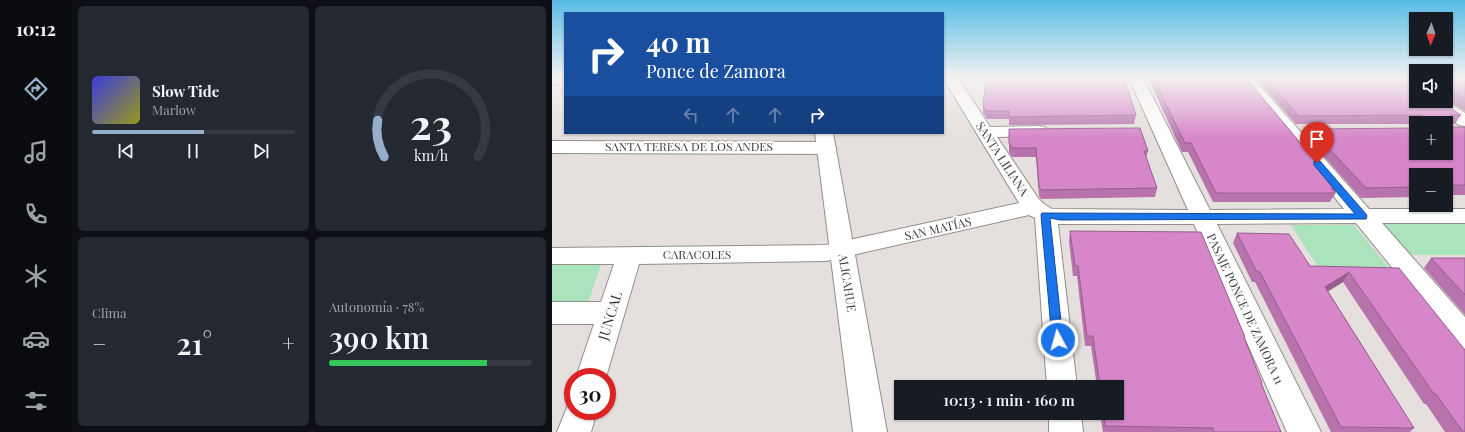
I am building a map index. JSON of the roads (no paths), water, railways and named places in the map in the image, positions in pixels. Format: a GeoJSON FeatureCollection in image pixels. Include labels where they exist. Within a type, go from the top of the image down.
{"type":"FeatureCollection","features":[{"type":"Feature","properties":{"kind":"street","name":"SANTA LILIANA"},"geometry":{"type":"LineString","coordinates":[[963,98],[984,132],[1039,211]]}},
{"type":"Feature","properties":{"kind":"street","name":"PASAJE PONCE DE ZAMORA 11"},"geometry":{"type":"LineString","coordinates":[[1143,98],[1153,130],[1201,217],[1304,432]]}},
{"type":"Feature","properties":{"kind":"street"},"geometry":{"type":"LineString","coordinates":[[1262,98],[1465,337]]}},
{"type":"Feature","properties":{"kind":"street"},"geometry":{"type":"LineString","coordinates":[[1443,108],[1461,127]]}},
{"type":"Feature","properties":{"kind":"street"},"geometry":{"type":"LineString","coordinates":[[984,132],[1053,131]]}},
{"type":"Feature","properties":{"kind":"street"},"geometry":{"type":"LineString","coordinates":[[1290,131],[1314,131]]}},
{"type":"Feature","properties":{"kind":"street","name":"SANTA TERESA DE LOS ANDES"},"geometry":{"type":"LineString","coordinates":[[552,147],[666,140],[826,140]]}},
{"type":"Feature","properties":{"kind":"street","name":"ALICAHUE"},"geometry":{"type":"LineString","coordinates":[[826,140],[870,432]]}},
{"type":"Feature","properties":{"kind":"street"},"geometry":{"type":"LineString","coordinates":[[1039,211],[1061,380]]}},
{"type":"Feature","properties":{"kind":"street","name":"SAN MATÍAS"},"geometry":{"type":"LineString","coordinates":[[842,251],[1039,211],[1060,217],[1465,216]]}},
{"type":"Feature","properties":{"kind":"street","name":"CARACOLES"},"geometry":{"type":"LineString","coordinates":[[552,256],[807,255],[842,251]]}},
{"type":"Feature","properties":{"kind":"street","name":"JUNCAL"},"geometry":{"type":"LineString","coordinates":[[594,368],[629,255]]}},
{"type":"Feature","properties":{"kind":"street"},"geometry":{"type":"LineString","coordinates":[[552,313],[611,313]]}},
{"type":"Feature","properties":{"kind":"street"},"geometry":{"type":"LineString","coordinates":[[574,432],[578,420]]}},
{"type":"Feature","properties":{"kind":"street"},"geometry":{"type":"LineString","coordinates":[[1065,420],[1066,432]]}}]}
